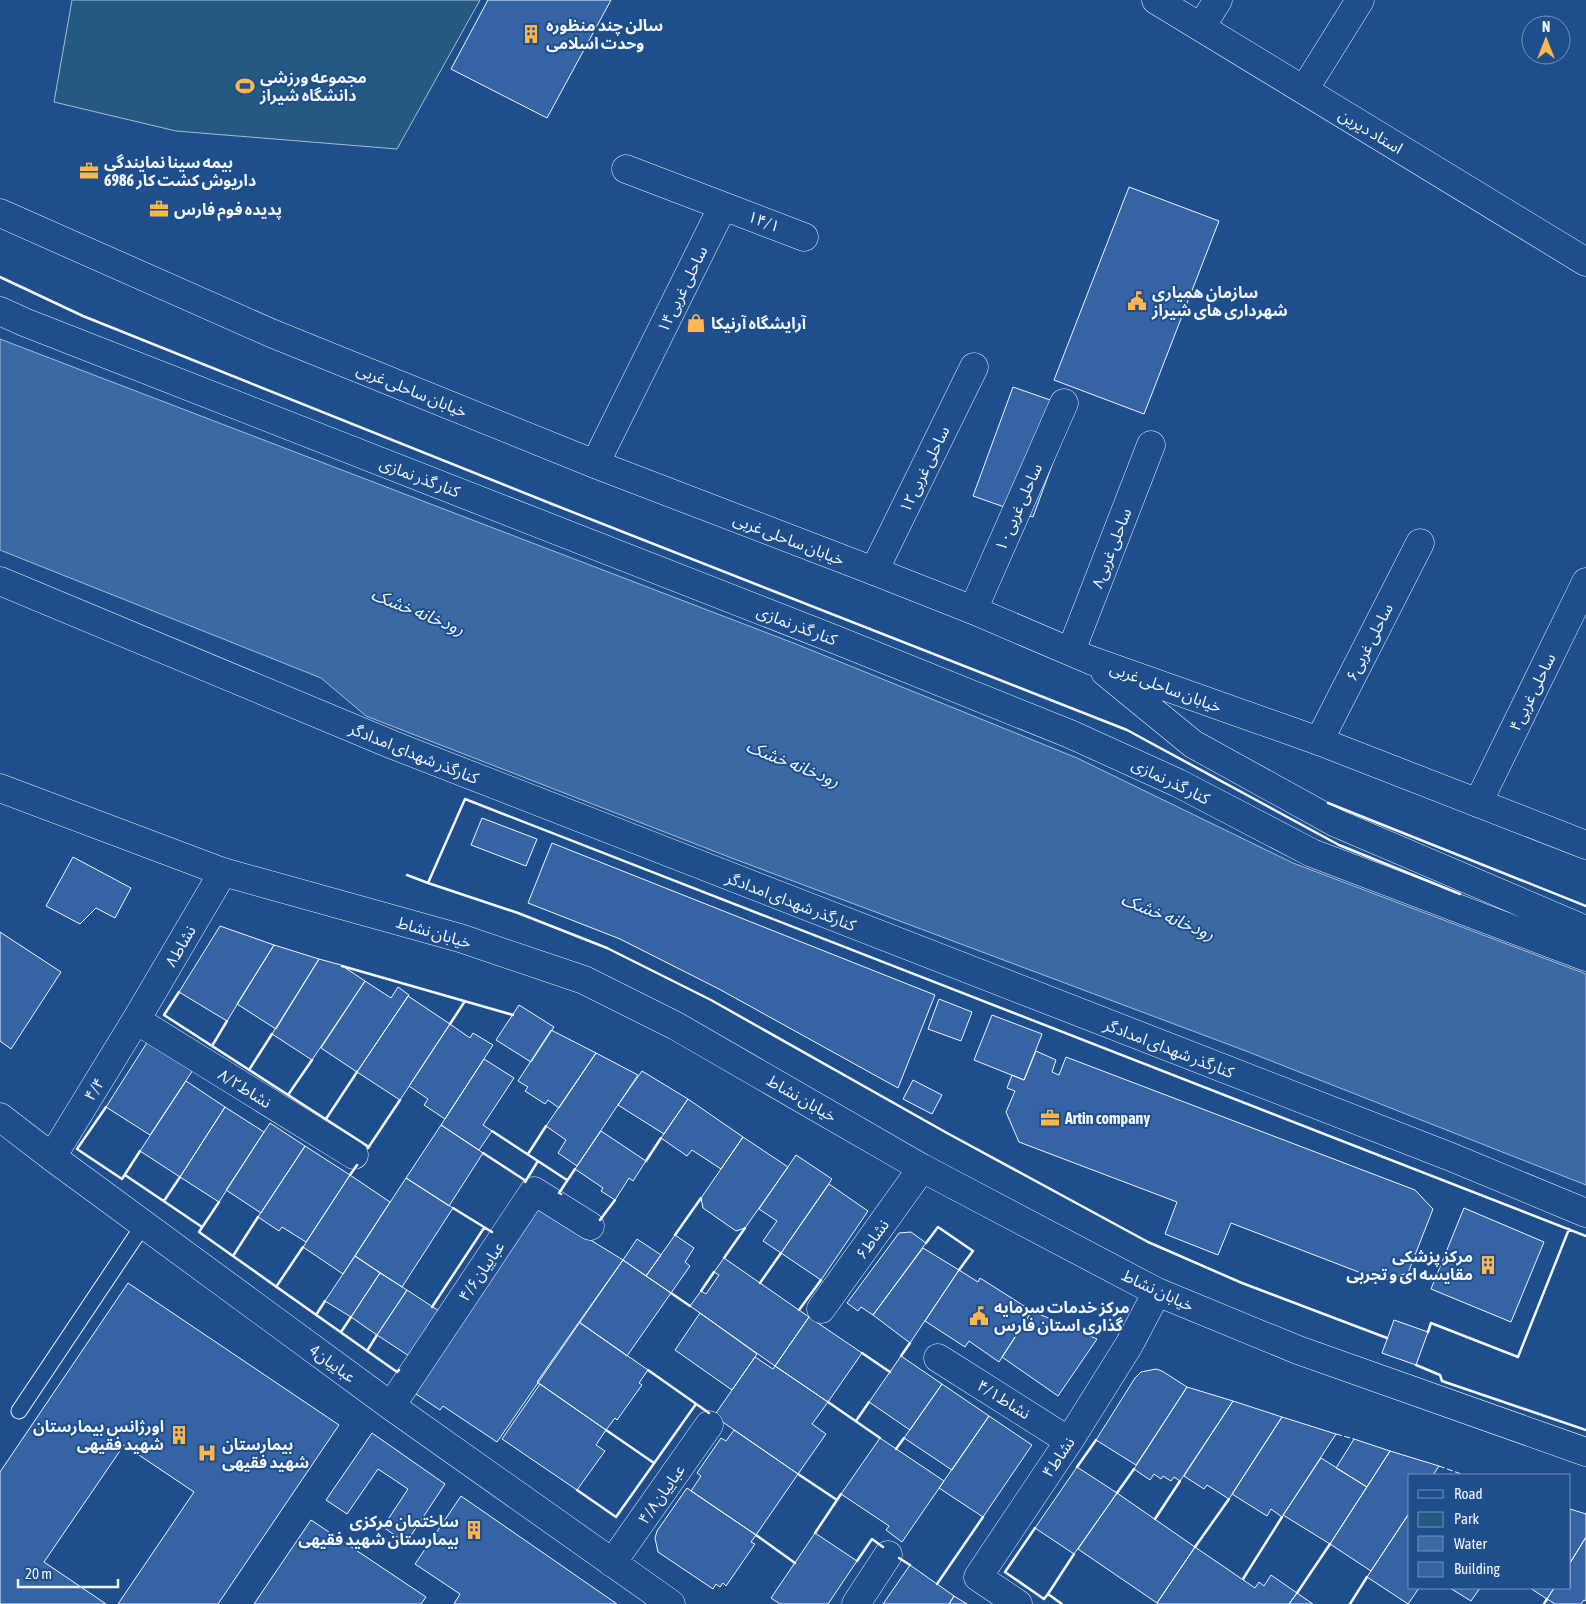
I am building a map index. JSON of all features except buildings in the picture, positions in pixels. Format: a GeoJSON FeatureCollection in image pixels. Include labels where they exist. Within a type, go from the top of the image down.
{"type":"FeatureCollection","features":[{"type":"Feature","properties":{"kind":"main road","name":"استاد دیرین"},"geometry":{"type":"LineString","coordinates":[[1156,0],[1586,262]]}},
{"type":"Feature","properties":{"kind":"main road"},"geometry":{"type":"LineString","coordinates":[[1201,27],[1218,0]]}},
{"type":"Feature","properties":{"kind":"main road"},"geometry":{"type":"LineString","coordinates":[[1304,90],[1360,0]]}},
{"type":"Feature","properties":{"kind":"main road"},"geometry":{"type":"LineString","coordinates":[[626,169],[723,206]]}},
{"type":"Feature","properties":{"kind":"main road","name":"۱۴/۱"},"geometry":{"type":"LineString","coordinates":[[723,206],[804,237]]}},
{"type":"Feature","properties":{"kind":"main road","name":"ساحلی غربی۱۴"},"geometry":{"type":"LineString","coordinates":[[595,464],[723,206]]}},
{"type":"Feature","properties":{"kind":"main road","name":"خیابان ساحلی غربی"},"geometry":{"type":"LineString","coordinates":[[0,213],[271,333],[595,464],[874,571],[1080,655],[1319,741],[1586,845]]}},
{"type":"Feature","properties":{"kind":"main road","name":"کنار گذر نمازی"},"geometry":{"type":"LineString","coordinates":[[0,311],[834,639],[1070,734],[1178,783],[1312,853],[1586,957]]}},
{"type":"Feature","properties":{"kind":"main road","name":"ساحلی غربی۱۲"},"geometry":{"type":"LineString","coordinates":[[874,571],[974,367]]}},
{"type":"Feature","properties":{"kind":"main road","name":"ساحلی غربی۱۰"},"geometry":{"type":"LineString","coordinates":[[973,610],[1064,403]]}},
{"type":"Feature","properties":{"kind":"main road","name":"ساحلی غربی۸"},"geometry":{"type":"LineString","coordinates":[[1080,655],[1151,445]]}},
{"type":"Feature","properties":{"kind":"main road","name":"ساحلی غربی۶"},"geometry":{"type":"LineString","coordinates":[[1319,741],[1420,543]]}},
{"type":"Feature","properties":{"kind":"main road","name":"کنارگذر شهدای امدادگر"},"geometry":{"type":"LineString","coordinates":[[0,581],[393,746],[1586,1212]]}},
{"type":"Feature","properties":{"kind":"main road","name":"ساحلی غربی۴"},"geometry":{"type":"LineString","coordinates":[[1478,803],[1586,582]]}},
{"type":"Feature","properties":{"kind":"main road"},"geometry":{"type":"LineString","coordinates":[[1080,655],[1193,744],[1336,823],[1586,930]]}},
{"type":"Feature","properties":{"kind":"main road","name":"خیابان نشاط"},"geometry":{"type":"LineString","coordinates":[[0,788],[223,872],[460,938],[584,980],[676,1026],[922,1168],[1157,1292],[1298,1350],[1586,1452]]}},
{"type":"Feature","properties":{"kind":"main road","name":"نشاط۸"},"geometry":{"type":"LineString","coordinates":[[136,1020],[223,872]]}},
{"type":"Feature","properties":{"kind":"main road","name":"نشاط۸/۲"},"geometry":{"type":"LineString","coordinates":[[136,1020],[354,1155]]}},
{"type":"Feature","properties":{"kind":"main road","name":"۴/۴"},"geometry":{"type":"LineString","coordinates":[[52,1157],[136,1020]]}},
{"type":"Feature","properties":{"kind":"main road","name":"عباییان4"},"geometry":{"type":"LineString","coordinates":[[0,1117],[391,1406],[671,1604]]}},
{"type":"Feature","properties":{"kind":"main road","name":"نشاط۶"},"geometry":{"type":"LineString","coordinates":[[821,1309],[922,1168]]}},
{"type":"Feature","properties":{"kind":"main road","name":"عباییان۴/۶"},"geometry":{"type":"LineString","coordinates":[[391,1406],[534,1191],[590,1226]]}},
{"type":"Feature","properties":{"kind":"main road","name":"نشاط۴"},"geometry":{"type":"LineString","coordinates":[[1018,1604],[978,1577],[1069,1441],[1129,1345],[1157,1292]]}},
{"type":"Feature","properties":{"kind":"main road","name":"نشاط۴/۱"},"geometry":{"type":"LineString","coordinates":[[938,1358],[1069,1441]]}},
{"type":"Feature","properties":{"kind":"main road","name":"عباییان۴/۸"},"geometry":{"type":"LineString","coordinates":[[612,1563],[709,1425]]}},
{"type":"Feature","properties":{"kind":"main road"},"geometry":{"type":"LineString","coordinates":[[856,1604],[888,1556]]}},
{"type":"Feature","properties":{"kind":"lane"},"geometry":{"type":"LineString","coordinates":[[19,1411],[144,1224]]}},
{"type":"Feature","properties":{"kind":"green space","name":"مجموعه ورزشی دانشگاه شیراز"},"geometry":{"type":"Polygon","coordinates":[[[72,0],[480,0],[397,149],[176,131],[54,102],[72,0]]]}},
{"type":"Feature","properties":{"kind":"water","name":"رودخانه خشک"},"geometry":{"type":"Polygon","coordinates":[[[0,339],[796,644],[1077,758],[1293,863],[1586,974],[1586,1185],[1246,1051],[729,857],[366,716],[321,678],[0,550],[0,339]]]}},
{"type":"Feature","properties":{"kind":"fence"},"geometry":{"type":"LineString","coordinates":[[1336,1434],[1354,1439]]}},
{"type":"Feature","properties":{"kind":"fence"},"geometry":{"type":"LineString","coordinates":[[1439,1466],[1461,1474]]}},
{"type":"Feature","properties":{"kind":"wall"},"geometry":{"type":"LineString","coordinates":[[0,277],[83,316],[552,504],[1127,730],[1339,845],[1460,894]]}},
{"type":"Feature","properties":{"kind":"wall"},"geometry":{"type":"LineString","coordinates":[[1387,1338],[1242,1283],[1148,1242],[947,1133],[711,1000],[607,948],[518,913],[428,883],[465,799],[1586,1236]]}},
{"type":"Feature","properties":{"kind":"wall"},"geometry":{"type":"LineString","coordinates":[[1328,803],[1586,906]]}},
{"type":"Feature","properties":{"kind":"wall"},"geometry":{"type":"LineString","coordinates":[[407,875],[428,883]]}},
{"type":"Feature","properties":{"kind":"wall"},"geometry":{"type":"LineString","coordinates":[[342,966],[513,1015]]}},
{"type":"Feature","properties":{"kind":"wall"},"geometry":{"type":"LineString","coordinates":[[179,992],[164,1015],[369,1147]]}},
{"type":"Feature","properties":{"kind":"wall"},"geometry":{"type":"LineString","coordinates":[[450,1024],[465,1001]]}},
{"type":"Feature","properties":{"kind":"wall"},"geometry":{"type":"LineString","coordinates":[[212,1046],[227,1021]]}},
{"type":"Feature","properties":{"kind":"wall"},"geometry":{"type":"LineString","coordinates":[[249,1070],[272,1034]]}},
{"type":"Feature","properties":{"kind":"wall"},"geometry":{"type":"LineString","coordinates":[[288,1095],[312,1060]]}},
{"type":"Feature","properties":{"kind":"wall"},"geometry":{"type":"LineString","coordinates":[[326,1119],[357,1072]]}},
{"type":"Feature","properties":{"kind":"wall"},"geometry":{"type":"LineString","coordinates":[[368,1148],[400,1100]]}},
{"type":"Feature","properties":{"kind":"wall"},"geometry":{"type":"LineString","coordinates":[[106,1107],[77,1149],[122,1179],[140,1151]]}},
{"type":"Feature","properties":{"kind":"wall"},"geometry":{"type":"LineString","coordinates":[[528,1154],[546,1126]]}},
{"type":"Feature","properties":{"kind":"wall"},"geometry":{"type":"LineString","coordinates":[[492,1131],[567,1180]]}},
{"type":"Feature","properties":{"kind":"wall"},"geometry":{"type":"LineString","coordinates":[[646,1161],[661,1138]]}},
{"type":"Feature","properties":{"kind":"wall"},"geometry":{"type":"LineString","coordinates":[[483,1153],[526,1181]]}},
{"type":"Feature","properties":{"kind":"wall"},"geometry":{"type":"LineString","coordinates":[[525,1182],[538,1161]]}},
{"type":"Feature","properties":{"kind":"wall"},"geometry":{"type":"LineString","coordinates":[[350,1175],[357,1165]]}},
{"type":"Feature","properties":{"kind":"wall"},"geometry":{"type":"LineString","coordinates":[[561,1194],[559,1193],[575,1169]]}},
{"type":"Feature","properties":{"kind":"wall"},"geometry":{"type":"LineString","coordinates":[[125,1175],[202,1227]]}},
{"type":"Feature","properties":{"kind":"wall"},"geometry":{"type":"LineString","coordinates":[[164,1201],[180,1177]]}},
{"type":"Feature","properties":{"kind":"wall"},"geometry":{"type":"LineString","coordinates":[[675,1235],[701,1198]]}},
{"type":"Feature","properties":{"kind":"wall"},"geometry":{"type":"LineString","coordinates":[[600,1220],[615,1200]]}},
{"type":"Feature","properties":{"kind":"wall"},"geometry":{"type":"LineString","coordinates":[[219,1202],[199,1232],[397,1372],[399,1370]]}},
{"type":"Feature","properties":{"kind":"wall"},"geometry":{"type":"LineString","coordinates":[[453,1208],[492,1232]]}},
{"type":"Feature","properties":{"kind":"wall"},"geometry":{"type":"LineString","coordinates":[[233,1256],[258,1217]]}},
{"type":"Feature","properties":{"kind":"wall"},"geometry":{"type":"LineString","coordinates":[[926,1243],[938,1227],[973,1251],[959,1270]]}},
{"type":"Feature","properties":{"kind":"wall"},"geometry":{"type":"LineString","coordinates":[[432,1307],[484,1228]]}},
{"type":"Feature","properties":{"kind":"wall"},"geometry":{"type":"LineString","coordinates":[[724,1258],[745,1228]]}},
{"type":"Feature","properties":{"kind":"wall"},"geometry":{"type":"LineString","coordinates":[[1428,1332],[1431,1323],[1518,1357],[1569,1229]]}},
{"type":"Feature","properties":{"kind":"wall"},"geometry":{"type":"LineString","coordinates":[[276,1287],[303,1247]]}},
{"type":"Feature","properties":{"kind":"wall"},"geometry":{"type":"LineString","coordinates":[[760,1283],[781,1253]]}},
{"type":"Feature","properties":{"kind":"wall"},"geometry":{"type":"LineString","coordinates":[[701,1291],[714,1272]]}},
{"type":"Feature","properties":{"kind":"wall"},"geometry":{"type":"LineString","coordinates":[[799,1310],[821,1280]]}},
{"type":"Feature","properties":{"kind":"wall"},"geometry":{"type":"LineString","coordinates":[[671,1293],[690,1306]]}},
{"type":"Feature","properties":{"kind":"wall"},"geometry":{"type":"LineString","coordinates":[[316,1315],[325,1301]]}},
{"type":"Feature","properties":{"kind":"wall"},"geometry":{"type":"LineString","coordinates":[[341,1332],[351,1317]]}},
{"type":"Feature","properties":{"kind":"wall"},"geometry":{"type":"LineString","coordinates":[[367,1351],[377,1335]]}},
{"type":"Feature","properties":{"kind":"wall"},"geometry":{"type":"LineString","coordinates":[[901,1356],[910,1343]]}},
{"type":"Feature","properties":{"kind":"wall"},"geometry":{"type":"LineString","coordinates":[[862,1353],[890,1372]]}},
{"type":"Feature","properties":{"kind":"wall"},"geometry":{"type":"LineString","coordinates":[[1416,1365],[1440,1375],[1442,1381],[1586,1430]]}},
{"type":"Feature","properties":{"kind":"wall"},"geometry":{"type":"LineString","coordinates":[[648,1370],[709,1413]]}},
{"type":"Feature","properties":{"kind":"wall"},"geometry":{"type":"LineString","coordinates":[[828,1402],[880,1438]]}},
{"type":"Feature","properties":{"kind":"wall"},"geometry":{"type":"LineString","coordinates":[[856,1421],[869,1402]]}},
{"type":"Feature","properties":{"kind":"wall"},"geometry":{"type":"LineString","coordinates":[[577,1490],[616,1517],[696,1404]]}},
{"type":"Feature","properties":{"kind":"wall"},"geometry":{"type":"LineString","coordinates":[[606,1430],[654,1463]]}},
{"type":"Feature","properties":{"kind":"wall"},"geometry":{"type":"LineString","coordinates":[[896,1449],[904,1438]]}},
{"type":"Feature","properties":{"kind":"wall"},"geometry":{"type":"LineString","coordinates":[[1077,1467],[1096,1440]]}},
{"type":"Feature","properties":{"kind":"wall"},"geometry":{"type":"LineString","coordinates":[[1117,1493],[1134,1469]]}},
{"type":"Feature","properties":{"kind":"wall"},"geometry":{"type":"LineString","coordinates":[[798,1474],[837,1500]]}},
{"type":"Feature","properties":{"kind":"wall"},"geometry":{"type":"LineString","coordinates":[[1155,1519],[1180,1481]]}},
{"type":"Feature","properties":{"kind":"wall"},"geometry":{"type":"LineString","coordinates":[[815,1533],[841,1494]]}},
{"type":"Feature","properties":{"kind":"wall"},"geometry":{"type":"LineString","coordinates":[[1195,1547],[1229,1499]]}},
{"type":"Feature","properties":{"kind":"wall"},"geometry":{"type":"LineString","coordinates":[[937,1584],[983,1517]]}},
{"type":"Feature","properties":{"kind":"wall"},"geometry":{"type":"LineString","coordinates":[[1243,1579],[1282,1517]]}},
{"type":"Feature","properties":{"kind":"wall"},"geometry":{"type":"LineString","coordinates":[[1035,1528],[1005,1572],[1044,1599],[1048,1594]]}},
{"type":"Feature","properties":{"kind":"wall"},"geometry":{"type":"LineString","coordinates":[[756,1535],[795,1563]]}},
{"type":"Feature","properties":{"kind":"wall"},"geometry":{"type":"LineString","coordinates":[[857,1561],[872,1539],[883,1547]]}},
{"type":"Feature","properties":{"kind":"wall"},"geometry":{"type":"LineString","coordinates":[[1297,1593],[1330,1544]]}},
{"type":"Feature","properties":{"kind":"wall"},"geometry":{"type":"LineString","coordinates":[[1062,1604],[1048,1594],[1074,1554]]}},
{"type":"Feature","properties":{"kind":"wall"},"geometry":{"type":"LineString","coordinates":[[899,1558],[910,1565]]}},
{"type":"Feature","properties":{"kind":"wall"},"geometry":{"type":"LineString","coordinates":[[1350,1604],[1367,1577]]}},
{"type":"Feature","properties":{"kind":"wall"},"geometry":{"type":"LineString","coordinates":[[1544,1604],[1547,1599]]}},
{"type":"Feature","properties":{"kind":"place","name":"سالن چند منظوره وحدت اسلامی"},"geometry":{"type":"Point","coordinates":[531,34]}},
{"type":"Feature","properties":{"kind":"place","name":"مجموعه ورزشی دانشگاه شیراز"},"geometry":{"type":"Point","coordinates":[245,86]}},
{"type":"Feature","properties":{"kind":"place","name":"بیمه سینا نمایندگی 6986 داریوش کشت کار"},"geometry":{"type":"Point","coordinates":[89,171]}},
{"type":"Feature","properties":{"kind":"place","name":"پدیده فوم فارس"},"geometry":{"type":"Point","coordinates":[159,209]}},
{"type":"Feature","properties":{"kind":"place","name":"سازمان همیاری شهرداری های شیراز"},"geometry":{"type":"Point","coordinates":[1137,301]}},
{"type":"Feature","properties":{"kind":"place","name":"آرایشگاه آرنیکا"},"geometry":{"type":"Point","coordinates":[696,323]}},
{"type":"Feature","properties":{"kind":"place","name":"Artin company"},"geometry":{"type":"Point","coordinates":[1050,1118]}},
{"type":"Feature","properties":{"kind":"place","name":"مرکز پزشکی مقایسه ای و تجربی"},"geometry":{"type":"Point","coordinates":[1488,1265]}},
{"type":"Feature","properties":{"kind":"place","name":"مرکز خدمات سرمایه گذاری استان فارس"},"geometry":{"type":"Point","coordinates":[979,1316]}},
{"type":"Feature","properties":{"kind":"place","name":"اورژانس بیمارستان شهید فقیهی"},"geometry":{"type":"Point","coordinates":[179,1435]}},
{"type":"Feature","properties":{"kind":"place","name":"بیمارستان شهید فقیهی"},"geometry":{"type":"Point","coordinates":[207,1453]}},
{"type":"Feature","properties":{"kind":"place","name":"ساختمان مرکزی بیمارستان شهید فقیهی"},"geometry":{"type":"Point","coordinates":[474,1530]}}]}
